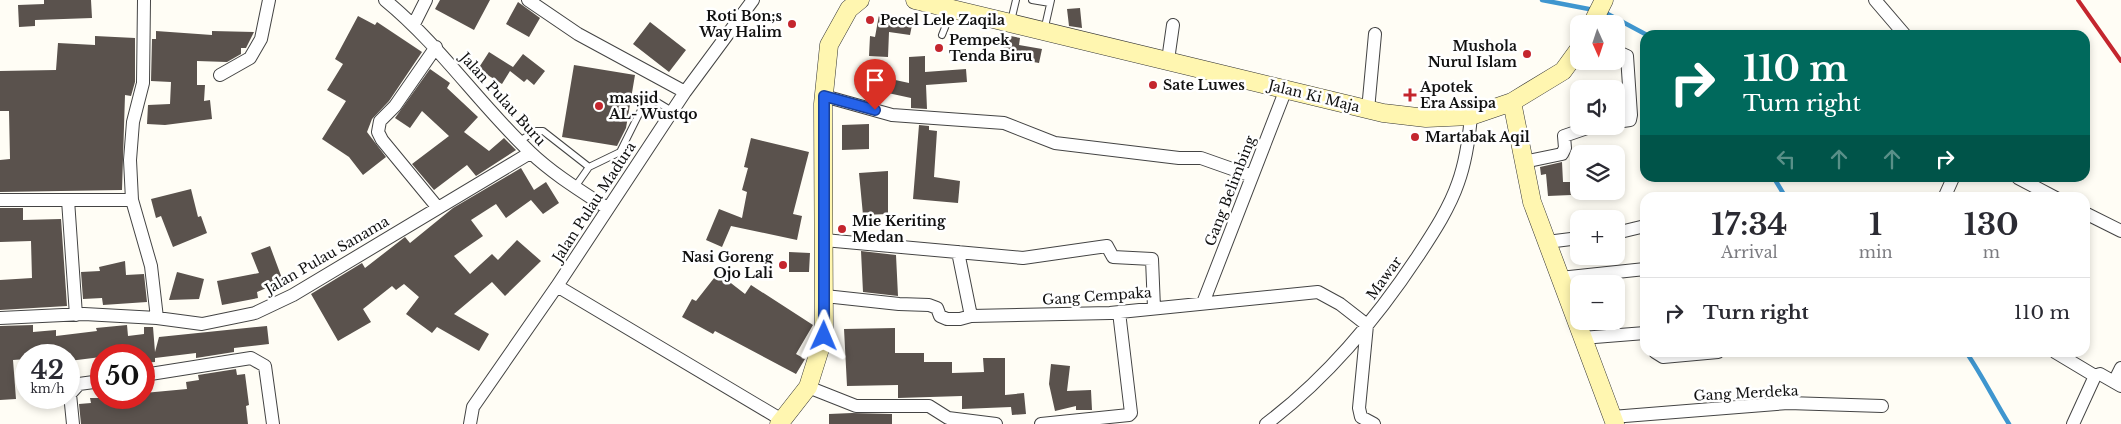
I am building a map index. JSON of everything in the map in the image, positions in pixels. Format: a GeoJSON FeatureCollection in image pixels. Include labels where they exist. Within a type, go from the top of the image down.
{"type":"FeatureCollection","features":[{"type":"Feature","properties":{"kind":"main road"},"geometry":{"type":"LineString","coordinates":[[780,422],[808,387],[824,336],[824,96],[829,45],[849,9],[860,0]]}},
{"type":"Feature","properties":{"kind":"main road","name":"Jalan Ki Maja"},"geometry":{"type":"LineString","coordinates":[[916,0],[1368,110],[1426,118],[1471,116],[1512,102],[1563,71],[1570,61]]}},
{"type":"Feature","properties":{"kind":"main road"},"geometry":{"type":"LineString","coordinates":[[1596,15],[1604,0]]}},
{"type":"Feature","properties":{"kind":"main road"},"geometry":{"type":"LineString","coordinates":[[1512,102],[1532,202],[1613,420]]}},
{"type":"Feature","properties":{"kind":"street"},"geometry":{"type":"LineString","coordinates":[[144,0],[144,83],[133,122],[130,160],[132,200],[151,266],[156,318]]}},
{"type":"Feature","properties":{"kind":"street"},"geometry":{"type":"LineString","coordinates":[[220,75],[250,58],[262,39],[269,0]]}},
{"type":"Feature","properties":{"kind":"street","name":"Jalan Pulau Buru"},"geometry":{"type":"LineString","coordinates":[[386,0],[414,24],[436,47],[530,153],[607,208]]}},
{"type":"Feature","properties":{"kind":"street"},"geometry":{"type":"LineString","coordinates":[[414,24],[426,0]]}},
{"type":"Feature","properties":{"kind":"street"},"geometry":{"type":"LineString","coordinates":[[528,0],[578,34],[685,92]]}},
{"type":"Feature","properties":{"kind":"street","name":"Jalan Pulau Madura"},"geometry":{"type":"LineString","coordinates":[[470,424],[472,407],[557,286],[685,92],[753,0]]}},
{"type":"Feature","properties":{"kind":"street"},"geometry":{"type":"LineString","coordinates":[[1875,0],[1901,30]]}},
{"type":"Feature","properties":{"kind":"street"},"geometry":{"type":"LineString","coordinates":[[1168,60],[1173,25]]}},
{"type":"Feature","properties":{"kind":"street"},"geometry":{"type":"LineString","coordinates":[[1368,110],[1375,34]]}},
{"type":"Feature","properties":{"kind":"street"},"geometry":{"type":"LineString","coordinates":[[436,47],[395,106],[380,122],[378,132],[382,140],[438,208]]}},
{"type":"Feature","properties":{"kind":"street"},"geometry":{"type":"LineString","coordinates":[[1625,55],[1627,56],[1631,115],[1630,120],[1625,121]]}},
{"type":"Feature","properties":{"kind":"street","name":"Gang Belimbing"},"geometry":{"type":"LineString","coordinates":[[1203,303],[1286,89]]}},
{"type":"Feature","properties":{"kind":"street"},"geometry":{"type":"LineString","coordinates":[[824,96],[892,115],[1004,123],[1055,143],[1179,158],[1201,158],[1252,176]]}},
{"type":"Feature","properties":{"kind":"street","name":"Mawar"},"geometry":{"type":"LineString","coordinates":[[1267,424],[1287,408],[1367,325],[1400,282],[1440,222],[1458,184],[1469,143],[1471,116]]}},
{"type":"Feature","properties":{"kind":"street"},"geometry":{"type":"LineString","coordinates":[[1524,162],[1562,154],[1565,148],[1564,136],[1570,134]]}},
{"type":"Feature","properties":{"kind":"street","name":"Jalan Pulau Sanama"},"geometry":{"type":"LineString","coordinates":[[0,318],[76,315],[156,318],[202,324],[256,313],[293,295],[530,153]]}},
{"type":"Feature","properties":{"kind":"street"},"geometry":{"type":"LineString","coordinates":[[2026,182],[2045,192]]}},
{"type":"Feature","properties":{"kind":"street"},"geometry":{"type":"LineString","coordinates":[[0,200],[132,200]]}},
{"type":"Feature","properties":{"kind":"street"},"geometry":{"type":"LineString","coordinates":[[68,200],[76,315]]}},
{"type":"Feature","properties":{"kind":"street"},"geometry":{"type":"LineString","coordinates":[[2090,216],[2121,231]]}},
{"type":"Feature","properties":{"kind":"street"},"geometry":{"type":"LineString","coordinates":[[1625,231],[1640,227]]}},
{"type":"Feature","properties":{"kind":"street"},"geometry":{"type":"LineString","coordinates":[[1547,242],[1570,239]]}},
{"type":"Feature","properties":{"kind":"street"},"geometry":{"type":"LineString","coordinates":[[824,240],[1022,258],[1107,246],[1113,257],[1152,259],[1154,308]]}},
{"type":"Feature","properties":{"kind":"street"},"geometry":{"type":"LineString","coordinates":[[958,252],[971,316]]}},
{"type":"Feature","properties":{"kind":"street"},"geometry":{"type":"LineString","coordinates":[[1560,278],[1640,270]]}},
{"type":"Feature","properties":{"kind":"street"},"geometry":{"type":"LineString","coordinates":[[557,286],[780,422]]}},
{"type":"Feature","properties":{"kind":"street","name":"Gang Cempaka"},"geometry":{"type":"LineString","coordinates":[[825,296],[907,305],[929,305],[937,308],[940,316],[947,319],[971,316],[1119,312],[1318,292],[1340,304],[1367,325]]}},
{"type":"Feature","properties":{"kind":"street"},"geometry":{"type":"LineString","coordinates":[[1041,424],[1129,415],[1131,412],[1119,312]]}},
{"type":"Feature","properties":{"kind":"street"},"geometry":{"type":"LineString","coordinates":[[1367,325],[1359,408],[1361,417],[1374,424]]}},
{"type":"Feature","properties":{"kind":"street"},"geometry":{"type":"LineString","coordinates":[[1582,338],[1640,333]]}},
{"type":"Feature","properties":{"kind":"street"},"geometry":{"type":"LineString","coordinates":[[2063,357],[2095,376],[2100,374],[2118,384],[2121,368]]}},
{"type":"Feature","properties":{"kind":"street"},"geometry":{"type":"LineString","coordinates":[[155,373],[252,358],[265,366],[273,424]]}},
{"type":"Feature","properties":{"kind":"street"},"geometry":{"type":"LineString","coordinates":[[2073,424],[2095,376]]}},
{"type":"Feature","properties":{"kind":"street"},"geometry":{"type":"LineString","coordinates":[[73,424],[70,394],[79,384],[90,382]]}},
{"type":"Feature","properties":{"kind":"street"},"geometry":{"type":"LineString","coordinates":[[808,387],[856,406],[929,406],[948,418],[996,424]]}},
{"type":"Feature","properties":{"kind":"street","name":"Gang Merdeka"},"geometry":{"type":"LineString","coordinates":[[1613,420],[1788,404],[1882,406]]}},
{"type":"Feature","properties":{"kind":"lane"},"geometry":{"type":"LineString","coordinates":[[1010,23],[1016,0]]}},
{"type":"Feature","properties":{"kind":"lane"},"geometry":{"type":"LineString","coordinates":[[1032,0],[1050,2],[1044,31]]}},
{"type":"Feature","properties":{"kind":"lane"},"geometry":{"type":"LineString","coordinates":[[942,35],[952,9]]}},
{"type":"Feature","properties":{"kind":"lane"},"geometry":{"type":"LineString","coordinates":[[575,186],[589,167],[620,152],[646,100],[652,99],[672,111]]}},
{"type":"Feature","properties":{"kind":"lane"},"geometry":{"type":"LineString","coordinates":[[519,141],[536,131],[543,131],[589,167]]}},
{"type":"Feature","properties":{"kind":"building"},"geometry":{"type":"Polygon","coordinates":[[[44,0],[91,0],[92,18],[35,20],[35,26],[19,27],[18,5],[44,4],[44,0]]]}},
{"type":"Feature","properties":{"kind":"building"},"geometry":{"type":"Polygon","coordinates":[[[440,0],[490,0],[474,30],[435,9],[440,0]]]}},
{"type":"Feature","properties":{"kind":"building"},"geometry":{"type":"Polygon","coordinates":[[[518,2],[540,18],[529,37],[506,24],[518,2]]]}},
{"type":"Feature","properties":{"kind":"building"},"geometry":{"type":"Polygon","coordinates":[[[1080,8],[1082,28],[1069,26],[1067,9],[1080,8]]]}},
{"type":"Feature","properties":{"kind":"building"},"geometry":{"type":"Polygon","coordinates":[[[879,15],[913,20],[910,35],[889,32],[888,57],[869,56],[870,36],[875,37],[879,15]]]}},
{"type":"Feature","properties":{"kind":"building"},"geometry":{"type":"Polygon","coordinates":[[[358,16],[375,25],[377,22],[422,52],[389,101],[372,119],[367,132],[386,157],[363,175],[349,157],[322,139],[346,101],[327,90],[343,64],[335,59],[358,16]]]}},
{"type":"Feature","properties":{"kind":"building"},"geometry":{"type":"Polygon","coordinates":[[[650,22],[686,50],[669,72],[633,44],[650,22]]]}},
{"type":"Feature","properties":{"kind":"building"},"geometry":{"type":"Polygon","coordinates":[[[156,31],[212,35],[212,31],[254,32],[246,48],[241,48],[241,54],[227,62],[197,61],[197,85],[205,85],[204,101],[210,100],[212,119],[165,125],[147,124],[148,105],[170,104],[171,82],[151,81],[152,39],[156,39],[156,31]]]}},
{"type":"Feature","properties":{"kind":"building"},"geometry":{"type":"Polygon","coordinates":[[[1006,35],[1020,38],[1019,45],[1042,49],[1039,63],[1002,56],[1006,35]]]}},
{"type":"Feature","properties":{"kind":"building"},"geometry":{"type":"Polygon","coordinates":[[[95,36],[135,38],[135,82],[131,96],[125,95],[122,190],[0,192],[0,160],[10,159],[9,111],[0,111],[0,71],[56,70],[58,43],[95,45],[95,36]]]}},
{"type":"Feature","properties":{"kind":"building"},"geometry":{"type":"Polygon","coordinates":[[[489,52],[513,67],[523,54],[545,71],[534,85],[527,79],[524,82],[510,71],[502,84],[478,69],[489,52]]]}},
{"type":"Feature","properties":{"kind":"building"},"geometry":{"type":"Polygon","coordinates":[[[925,56],[925,72],[966,69],[967,82],[926,85],[927,109],[911,108],[911,98],[865,88],[868,74],[909,83],[909,57],[925,56]]]}},
{"type":"Feature","properties":{"kind":"building","name":"masjid AL- Wustqo"},"geometry":{"type":"Polygon","coordinates":[[[574,65],[635,75],[626,128],[617,146],[562,137],[574,65]]]}},
{"type":"Feature","properties":{"kind":"building"},"geometry":{"type":"Polygon","coordinates":[[[430,69],[450,83],[447,88],[478,117],[464,132],[489,151],[504,138],[516,150],[476,176],[467,165],[434,190],[412,164],[449,136],[422,111],[410,128],[395,118],[430,69]]]}},
{"type":"Feature","properties":{"kind":"building"},"geometry":{"type":"Polygon","coordinates":[[[869,124],[869,149],[842,150],[842,125],[869,124]]]}},
{"type":"Feature","properties":{"kind":"building"},"geometry":{"type":"Polygon","coordinates":[[[919,125],[929,126],[929,130],[937,131],[934,177],[960,181],[958,203],[913,199],[919,125]]]}},
{"type":"Feature","properties":{"kind":"building"},"geometry":{"type":"Polygon","coordinates":[[[751,138],[809,152],[793,214],[802,216],[797,240],[731,226],[722,247],[706,240],[719,209],[742,218],[747,192],[742,190],[748,168],[744,167],[751,138]]]}},
{"type":"Feature","properties":{"kind":"building"},"geometry":{"type":"Polygon","coordinates":[[[1562,162],[1563,182],[1570,182],[1570,195],[1548,196],[1546,174],[1541,175],[1540,167],[1562,162]]]}},
{"type":"Feature","properties":{"kind":"building"},"geometry":{"type":"Polygon","coordinates":[[[521,168],[534,190],[546,182],[559,203],[543,214],[531,200],[506,218],[496,204],[471,220],[483,236],[454,256],[470,274],[492,254],[498,260],[517,240],[541,261],[505,296],[492,282],[454,314],[489,334],[479,351],[437,327],[432,333],[406,314],[419,297],[404,284],[396,290],[392,286],[363,309],[371,322],[338,341],[311,294],[362,263],[365,268],[405,237],[410,243],[453,208],[521,168]]]}},
{"type":"Feature","properties":{"kind":"building"},"geometry":{"type":"Polygon","coordinates":[[[888,171],[888,214],[863,215],[859,173],[888,171]]]}},
{"type":"Feature","properties":{"kind":"building"},"geometry":{"type":"Polygon","coordinates":[[[191,189],[198,217],[201,216],[207,233],[173,247],[161,216],[156,218],[151,199],[191,189]]]}},
{"type":"Feature","properties":{"kind":"building"},"geometry":{"type":"Polygon","coordinates":[[[0,208],[23,208],[23,220],[61,219],[67,306],[0,310],[0,280],[32,278],[31,241],[0,242],[0,208]]]}},
{"type":"Feature","properties":{"kind":"building"},"geometry":{"type":"Polygon","coordinates":[[[270,246],[283,281],[257,292],[258,298],[222,305],[217,281],[259,273],[251,253],[270,246]]]}},
{"type":"Feature","properties":{"kind":"building"},"geometry":{"type":"Polygon","coordinates":[[[861,251],[896,255],[898,296],[863,292],[861,251]]]}},
{"type":"Feature","properties":{"kind":"building"},"geometry":{"type":"Polygon","coordinates":[[[789,252],[810,253],[809,272],[789,272],[789,252]]]}},
{"type":"Feature","properties":{"kind":"building"},"geometry":{"type":"Polygon","coordinates":[[[125,261],[126,275],[144,274],[147,302],[103,305],[102,298],[83,299],[81,272],[100,271],[99,267],[125,261]]]}},
{"type":"Feature","properties":{"kind":"building"},"geometry":{"type":"Polygon","coordinates":[[[177,272],[204,279],[199,299],[169,300],[177,272]]]}},
{"type":"Feature","properties":{"kind":"building"},"geometry":{"type":"Polygon","coordinates":[[[718,273],[745,294],[751,285],[813,325],[796,354],[805,359],[796,374],[715,331],[713,334],[682,317],[692,299],[696,301],[718,273]]]}},
{"type":"Feature","properties":{"kind":"building"},"geometry":{"type":"Polygon","coordinates":[[[33,325],[33,332],[56,330],[56,336],[97,331],[96,328],[127,325],[128,336],[144,334],[144,327],[153,327],[154,344],[90,344],[90,358],[80,360],[80,344],[15,344],[15,360],[13,360],[15,399],[0,400],[0,326],[33,325]]]}},
{"type":"Feature","properties":{"kind":"building"},"geometry":{"type":"Polygon","coordinates":[[[267,326],[269,344],[234,348],[234,352],[196,358],[196,353],[155,358],[159,337],[267,326]]]}},
{"type":"Feature","properties":{"kind":"building"},"geometry":{"type":"Polygon","coordinates":[[[895,328],[895,353],[924,353],[924,362],[952,362],[952,373],[984,372],[983,358],[1005,358],[1005,395],[1024,393],[1026,414],[1012,415],[1011,407],[962,409],[962,396],[898,398],[898,385],[847,386],[844,329],[895,328]]]}},
{"type":"Feature","properties":{"kind":"building"},"geometry":{"type":"Polygon","coordinates":[[[1051,364],[1070,366],[1067,391],[1091,390],[1092,410],[1076,410],[1076,406],[1055,411],[1049,384],[1051,364]]]}},
{"type":"Feature","properties":{"kind":"building"},"geometry":{"type":"Polygon","coordinates":[[[236,369],[237,375],[245,374],[249,405],[246,406],[248,424],[81,424],[80,404],[90,403],[90,409],[155,409],[155,392],[187,389],[186,382],[199,380],[198,375],[236,369]]]}},
{"type":"Feature","properties":{"kind":"building"},"geometry":{"type":"Polygon","coordinates":[[[829,414],[892,414],[892,424],[829,424],[829,414]]]}},
{"type":"Feature","properties":{"kind":"waterway"},"geometry":{"type":"LineString","coordinates":[[1542,0],[1594,10]]}},
{"type":"Feature","properties":{"kind":"waterway"},"geometry":{"type":"LineString","coordinates":[[1604,12],[1640,31]]}},
{"type":"Feature","properties":{"kind":"waterway"},"geometry":{"type":"LineString","coordinates":[[1776,182],[1782,192]]}},
{"type":"Feature","properties":{"kind":"waterway"},"geometry":{"type":"LineString","coordinates":[[1969,357],[2009,424]]}},
{"type":"Feature","properties":{"kind":"railway"},"geometry":{"type":"LineString","coordinates":[[2078,0],[2121,61]]}},
{"type":"Feature","properties":{"kind":"place","name":"Pecel Lele Zaqila"},"geometry":{"type":"Point","coordinates":[870,20]}},
{"type":"Feature","properties":{"kind":"place","name":"Roti Bon;s Way Halim"},"geometry":{"type":"Point","coordinates":[792,24]}},
{"type":"Feature","properties":{"kind":"place","name":"Pempek Tenda Biru"},"geometry":{"type":"Point","coordinates":[939,48]}},
{"type":"Feature","properties":{"kind":"place","name":"Mushola Nurul Islam"},"geometry":{"type":"Point","coordinates":[1527,54]}},
{"type":"Feature","properties":{"kind":"place","name":"Sate Luwes"},"geometry":{"type":"Point","coordinates":[1153,85]}},
{"type":"Feature","properties":{"kind":"place","name":"Apotek Era Assipa"},"geometry":{"type":"Point","coordinates":[1410,95]}},
{"type":"Feature","properties":{"kind":"place","name":"masjid AL- Wustqo"},"geometry":{"type":"Point","coordinates":[599,106]}},
{"type":"Feature","properties":{"kind":"place","name":"Martabak Aqil"},"geometry":{"type":"Point","coordinates":[1415,137]}},
{"type":"Feature","properties":{"kind":"place","name":"Mie Keriting Medan"},"geometry":{"type":"Point","coordinates":[842,229]}},
{"type":"Feature","properties":{"kind":"place","name":"Nasi Goreng Ojo Lali"},"geometry":{"type":"Point","coordinates":[783,265]}},
{"type":"Feature","properties":{"kind":"route"},"geometry":{"type":"LineString","coordinates":[[824,336],[824,96],[875,110]]}}]}
